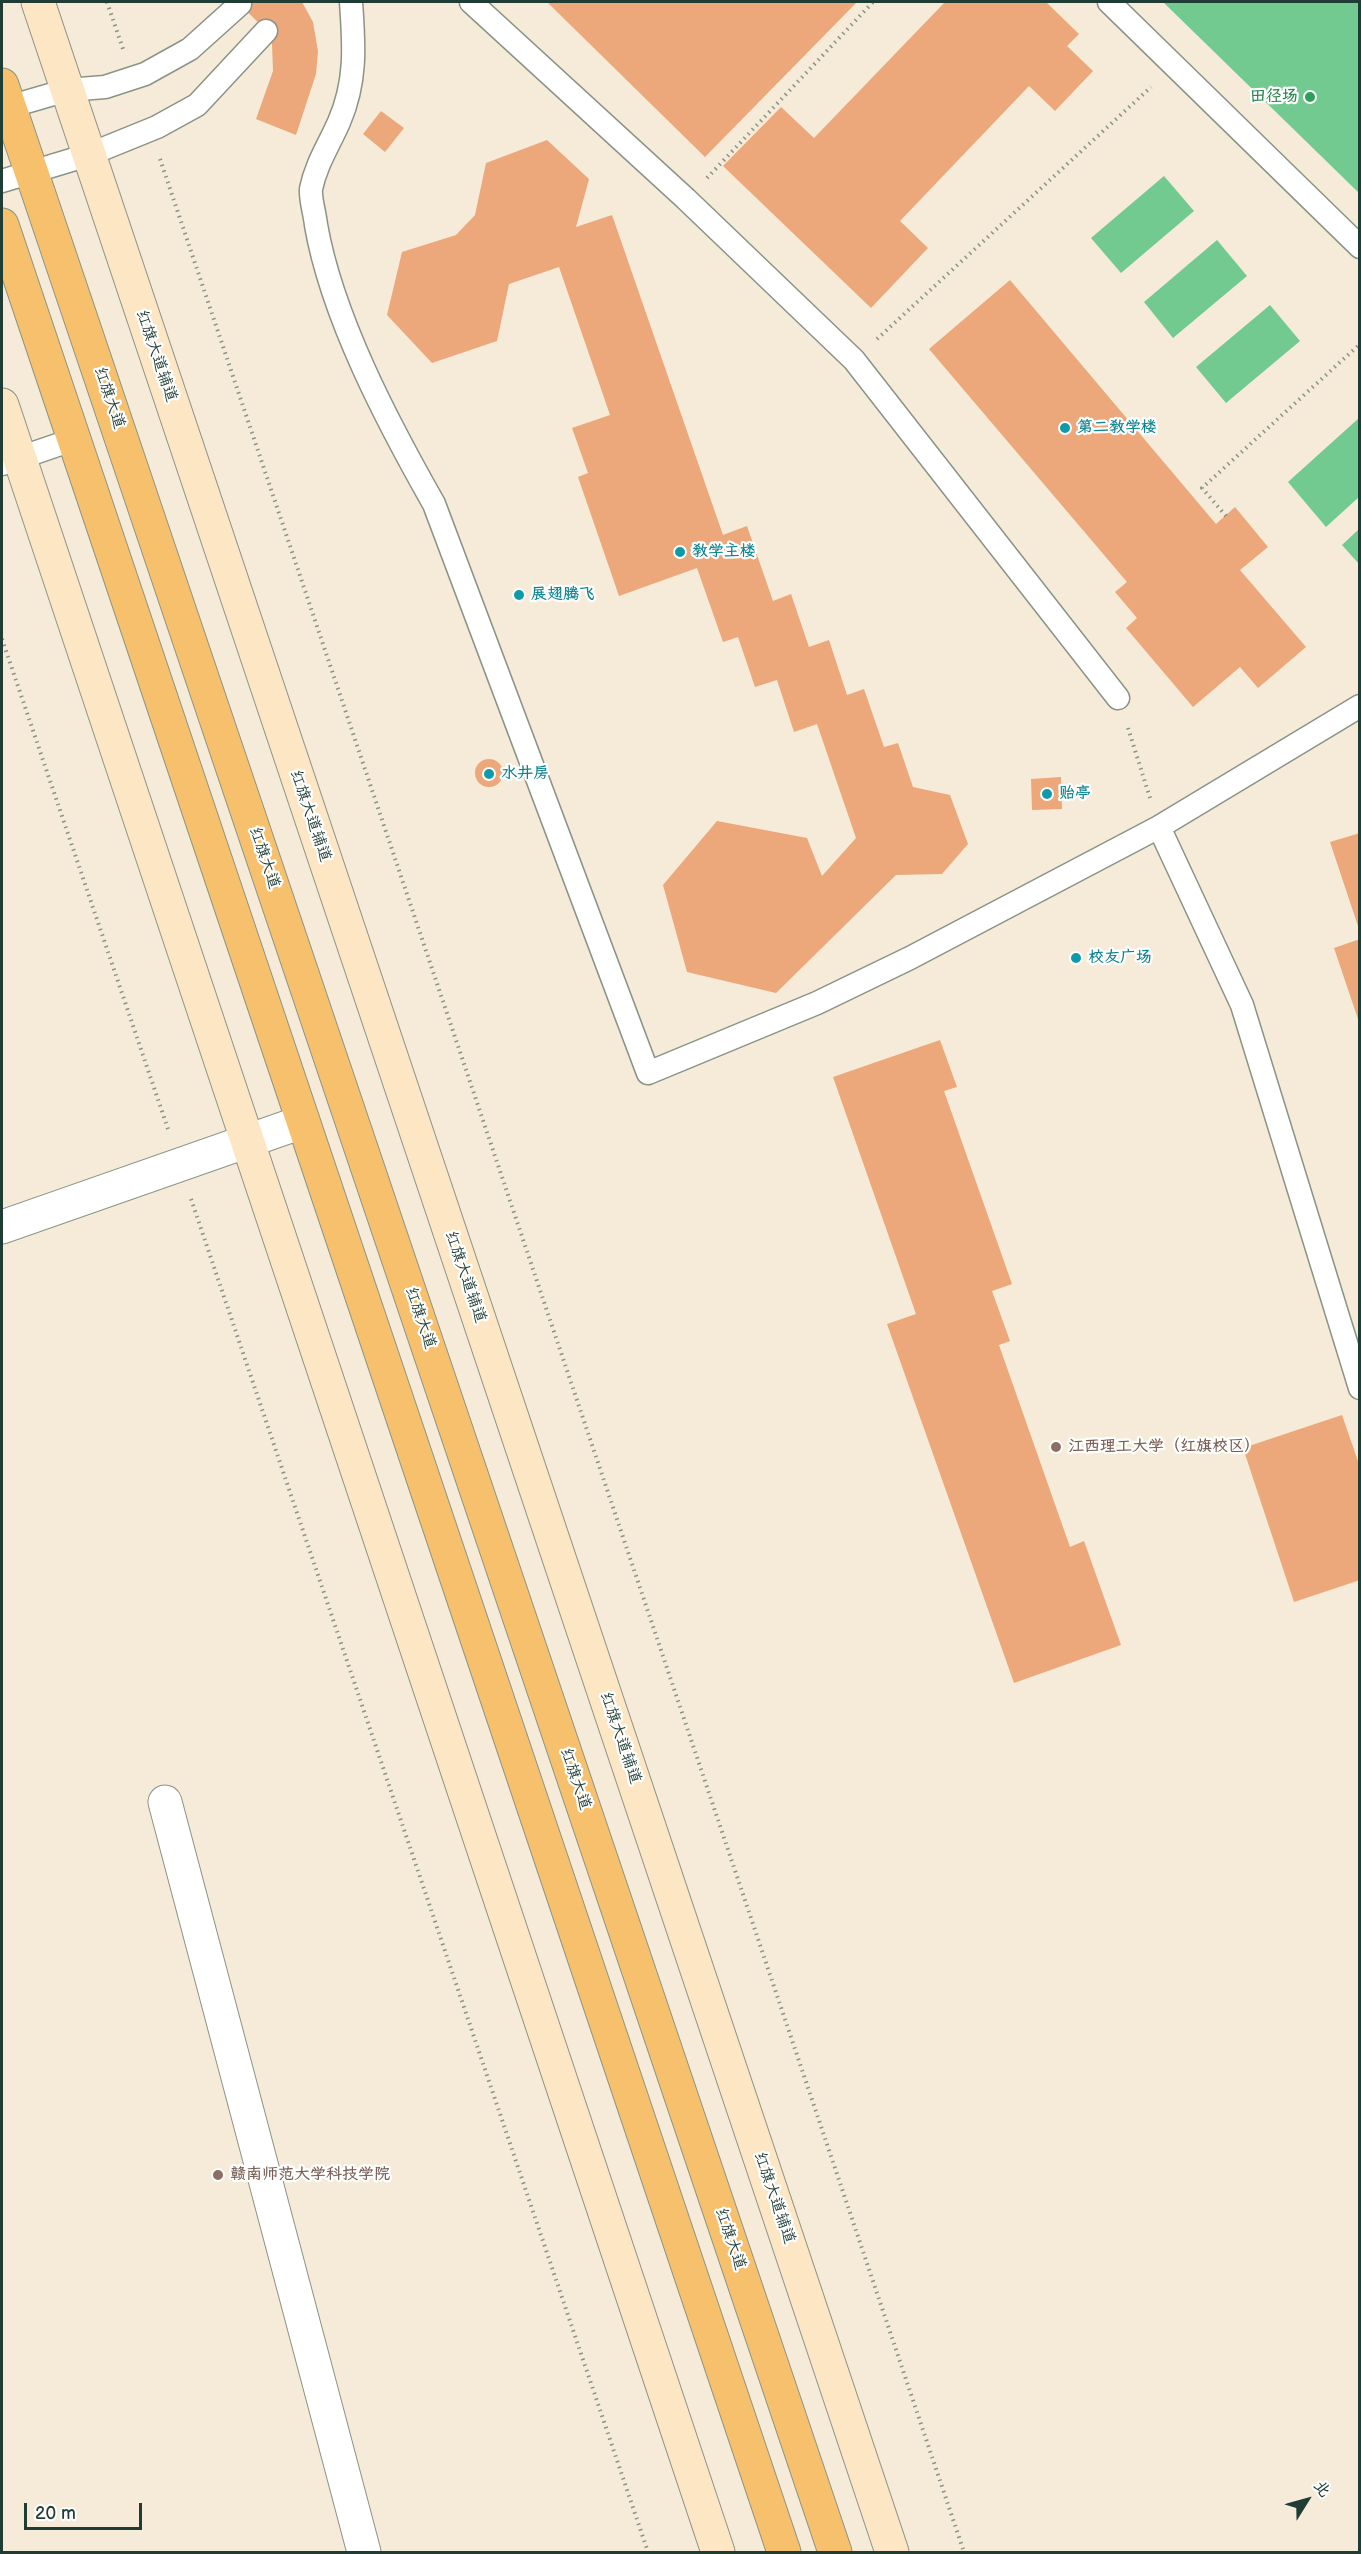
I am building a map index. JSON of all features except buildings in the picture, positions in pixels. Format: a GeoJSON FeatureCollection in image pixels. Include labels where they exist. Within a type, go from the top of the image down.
{"type":"FeatureCollection","features":[{"type":"Feature","properties":{"kind":"main road","name":"红旗大道辅道"},"geometry":{"type":"LineString","coordinates":[[38,2],[892,2553]]}},
{"type":"Feature","properties":{"kind":"main road","name":"红旗大道"},"geometry":{"type":"LineString","coordinates":[[4,100],[16,176],[836,2553]]}},
{"type":"Feature","properties":{"kind":"main road"},"geometry":{"type":"LineString","coordinates":[[2,225],[72,440],[784,2553]]}},
{"type":"Feature","properties":{"kind":"main road"},"geometry":{"type":"LineString","coordinates":[[2,405],[10,461],[247,1141],[718,2553]]}},
{"type":"Feature","properties":{"kind":"street"},"geometry":{"type":"LineString","coordinates":[[2,1227],[302,1122]]}},
{"type":"Feature","properties":{"kind":"street"},"geometry":{"type":"LineString","coordinates":[[165,1802],[364,2553]]}},
{"type":"Feature","properties":{"kind":"lane"},"geometry":{"type":"LineString","coordinates":[[351,2],[356,50],[350,89],[340,122],[322,153],[311,191],[331,290],[383,405],[434,504],[648,1073],[817,1004],[1159,827],[1359,706]]}},
{"type":"Feature","properties":{"kind":"lane"},"geometry":{"type":"LineString","coordinates":[[471,2],[686,199],[854,360],[1118,698]]}},
{"type":"Feature","properties":{"kind":"lane"},"geometry":{"type":"LineString","coordinates":[[1109,2],[1359,247]]}},
{"type":"Feature","properties":{"kind":"lane"},"geometry":{"type":"LineString","coordinates":[[4,100],[67,90],[105,87],[133,78],[190,49],[240,4]]}},
{"type":"Feature","properties":{"kind":"lane"},"geometry":{"type":"LineString","coordinates":[[16,176],[88,155],[150,129],[197,105],[266,31]]}},
{"type":"Feature","properties":{"kind":"lane"},"geometry":{"type":"LineString","coordinates":[[10,461],[72,440]]}},
{"type":"Feature","properties":{"kind":"lane"},"geometry":{"type":"LineString","coordinates":[[1159,827],[1242,1005],[1355,1356],[1359,1388]]}},
{"type":"Feature","properties":{"kind":"path"},"geometry":{"type":"LineString","coordinates":[[107,2],[133,78]]}},
{"type":"Feature","properties":{"kind":"path"},"geometry":{"type":"LineString","coordinates":[[686,199],[873,2]]}},
{"type":"Feature","properties":{"kind":"path"},"geometry":{"type":"LineString","coordinates":[[854,360],[1151,87]]}},
{"type":"Feature","properties":{"kind":"path"},"geometry":{"type":"LineString","coordinates":[[150,129],[964,2553]]}},
{"type":"Feature","properties":{"kind":"path"},"geometry":{"type":"LineString","coordinates":[[1226,516],[1202,488],[1359,344]]}},
{"type":"Feature","properties":{"kind":"path"},"geometry":{"type":"LineString","coordinates":[[2,639],[648,2553]]}},
{"type":"Feature","properties":{"kind":"path"},"geometry":{"type":"LineString","coordinates":[[1118,698],[1148,790]]}},
{"type":"Feature","properties":{"kind":"green space","name":"田径场"},"geometry":{"type":"Polygon","coordinates":[[[1163,2],[1359,2],[1359,193],[1163,2]]]}},
{"type":"Feature","properties":{"kind":"green space"},"geometry":{"type":"Polygon","coordinates":[[[1164,176],[1194,211],[1121,273],[1091,238],[1164,176]]]}},
{"type":"Feature","properties":{"kind":"green space"},"geometry":{"type":"Polygon","coordinates":[[[1217,240],[1247,276],[1173,338],[1144,302],[1217,240]]]}},
{"type":"Feature","properties":{"kind":"green space"},"geometry":{"type":"Polygon","coordinates":[[[1270,305],[1300,341],[1226,403],[1196,367],[1270,305]]]}},
{"type":"Feature","properties":{"kind":"green space"},"geometry":{"type":"Polygon","coordinates":[[[1359,418],[1359,497],[1326,527],[1288,482],[1359,418]]]}},
{"type":"Feature","properties":{"kind":"green space"},"geometry":{"type":"Polygon","coordinates":[[[1359,529],[1359,564],[1342,545],[1359,529]]]}},
{"type":"Feature","properties":{"kind":"place","name":"田径场"},"geometry":{"type":"Point","coordinates":[1310,97]}},
{"type":"Feature","properties":{"kind":"place","name":"第二教学楼"},"geometry":{"type":"Point","coordinates":[1065,428]}},
{"type":"Feature","properties":{"kind":"place","name":"教学主楼"},"geometry":{"type":"Point","coordinates":[680,552]}},
{"type":"Feature","properties":{"kind":"place","name":"展翅腾飞"},"geometry":{"type":"Point","coordinates":[519,595]}},
{"type":"Feature","properties":{"kind":"place","name":"水井房"},"geometry":{"type":"Point","coordinates":[489,774]}},
{"type":"Feature","properties":{"kind":"place","name":"贻亭"},"geometry":{"type":"Point","coordinates":[1047,794]}},
{"type":"Feature","properties":{"kind":"place","name":"校友广场"},"geometry":{"type":"Point","coordinates":[1076,958]}},
{"type":"Feature","properties":{"kind":"place","name":"江西理工大学（红旗校区）"},"geometry":{"type":"Point","coordinates":[1056,1447]}},
{"type":"Feature","properties":{"kind":"place","name":"赣南师范大学科技学院"},"geometry":{"type":"Point","coordinates":[218,2175]}}]}
